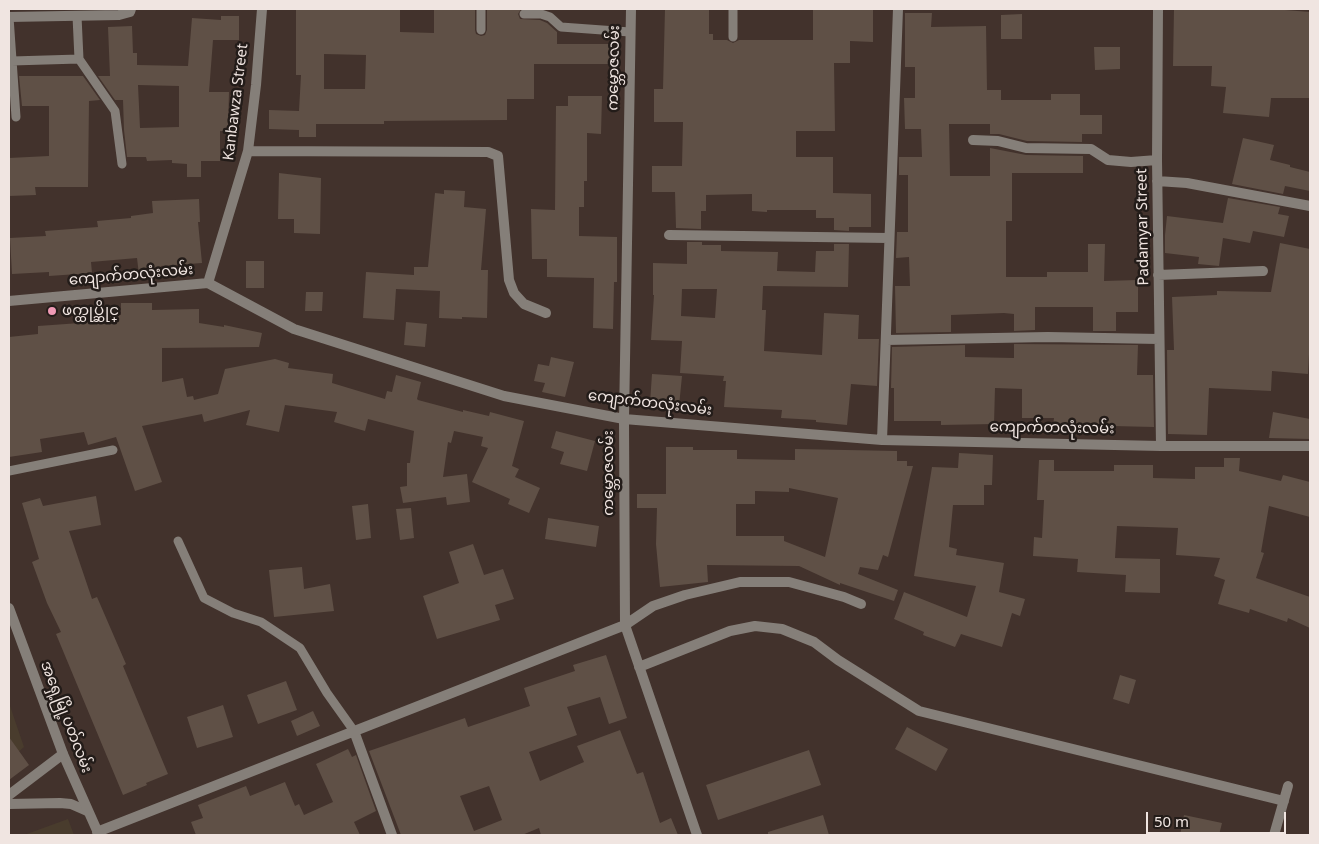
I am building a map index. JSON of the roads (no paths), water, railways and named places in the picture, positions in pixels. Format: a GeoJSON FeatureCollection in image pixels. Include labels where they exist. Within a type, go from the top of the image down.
{"type":"FeatureCollection","features":[{"type":"Feature","properties":{"kind":"street"},"geometry":{"type":"LineString","coordinates":[[9,17],[119,15],[130,12],[132,9]]}},
{"type":"Feature","properties":{"kind":"street","name":"Kanbawza Street"},"geometry":{"type":"LineString","coordinates":[[208,283],[248,151],[262,9]]}},
{"type":"Feature","properties":{"kind":"street","name":"ကမ္ဘောဇလမ်း"},"geometry":{"type":"LineString","coordinates":[[631,9],[624,418],[625,625],[697,835]]}},
{"type":"Feature","properties":{"kind":"street"},"geometry":{"type":"LineString","coordinates":[[882,440],[898,9]]}},
{"type":"Feature","properties":{"kind":"street","name":"Padamyar Street"},"geometry":{"type":"LineString","coordinates":[[1158,9],[1157,181],[1161,446]]}},
{"type":"Feature","properties":{"kind":"street"},"geometry":{"type":"LineString","coordinates":[[973,140],[998,141],[1026,148],[1091,150],[1108,160],[1131,162],[1157,160]]}},
{"type":"Feature","properties":{"kind":"street"},"geometry":{"type":"LineString","coordinates":[[248,151],[488,152],[498,156],[508,280],[514,293],[524,304],[546,312]]}},
{"type":"Feature","properties":{"kind":"street"},"geometry":{"type":"LineString","coordinates":[[1157,181],[1188,183],[1310,206]]}},
{"type":"Feature","properties":{"kind":"street"},"geometry":{"type":"LineString","coordinates":[[670,235],[889,238]]}},
{"type":"Feature","properties":{"kind":"street"},"geometry":{"type":"LineString","coordinates":[[1158,274],[1263,270]]}},
{"type":"Feature","properties":{"kind":"street","name":"ကျောက်တလုံးလမ်း"},"geometry":{"type":"LineString","coordinates":[[9,300],[208,283],[303,332],[504,396],[624,418],[882,440],[1161,446],[1310,446]]}},
{"type":"Feature","properties":{"kind":"street"},"geometry":{"type":"LineString","coordinates":[[886,340],[1048,337],[1159,339]]}},
{"type":"Feature","properties":{"kind":"street"},"geometry":{"type":"LineString","coordinates":[[98,834],[625,625],[653,606],[685,595],[740,582],[789,582],[844,597],[861,604]]}},
{"type":"Feature","properties":{"kind":"street","name":"အရှေ့မြို့ပတ်လမ်း"},"geometry":{"type":"LineString","coordinates":[[9,608],[63,754],[98,834]]}},
{"type":"Feature","properties":{"kind":"street"},"geometry":{"type":"LineString","coordinates":[[639,667],[730,631],[755,626],[782,629],[814,642],[838,660],[919,711],[1284,801]]}},
{"type":"Feature","properties":{"kind":"street"},"geometry":{"type":"LineString","coordinates":[[354,731],[392,835]]}},
{"type":"Feature","properties":{"kind":"street"},"geometry":{"type":"LineString","coordinates":[[9,795],[63,754]]}},
{"type":"Feature","properties":{"kind":"street"},"geometry":{"type":"LineString","coordinates":[[1274,835],[1288,786]]}},
{"type":"Feature","properties":{"kind":"street"},"geometry":{"type":"LineString","coordinates":[[9,804],[60,802],[87,810]]}},
{"type":"Feature","properties":{"kind":"lane"},"geometry":{"type":"LineString","coordinates":[[480,9],[481,30]]}},
{"type":"Feature","properties":{"kind":"lane"},"geometry":{"type":"LineString","coordinates":[[732,9],[733,37]]}},
{"type":"Feature","properties":{"kind":"lane"},"geometry":{"type":"LineString","coordinates":[[524,14],[541,14],[550,17],[561,27],[630,32]]}},
{"type":"Feature","properties":{"kind":"lane"},"geometry":{"type":"LineString","coordinates":[[77,16],[79,59],[115,112],[122,164]]}},
{"type":"Feature","properties":{"kind":"lane"},"geometry":{"type":"LineString","coordinates":[[9,17],[16,117]]}},
{"type":"Feature","properties":{"kind":"lane"},"geometry":{"type":"LineString","coordinates":[[12,61],[79,59]]}},
{"type":"Feature","properties":{"kind":"lane"},"geometry":{"type":"LineString","coordinates":[[9,470],[113,450]]}},
{"type":"Feature","properties":{"kind":"lane"},"geometry":{"type":"LineString","coordinates":[[178,541],[204,598],[233,613],[261,622],[300,648],[327,693],[354,731]]}},
{"type":"Feature","properties":{"kind":"place","name":"ဖက္ထုပ္ဆိုင္"},"geometry":{"type":"Point","coordinates":[52,311]}}]}
